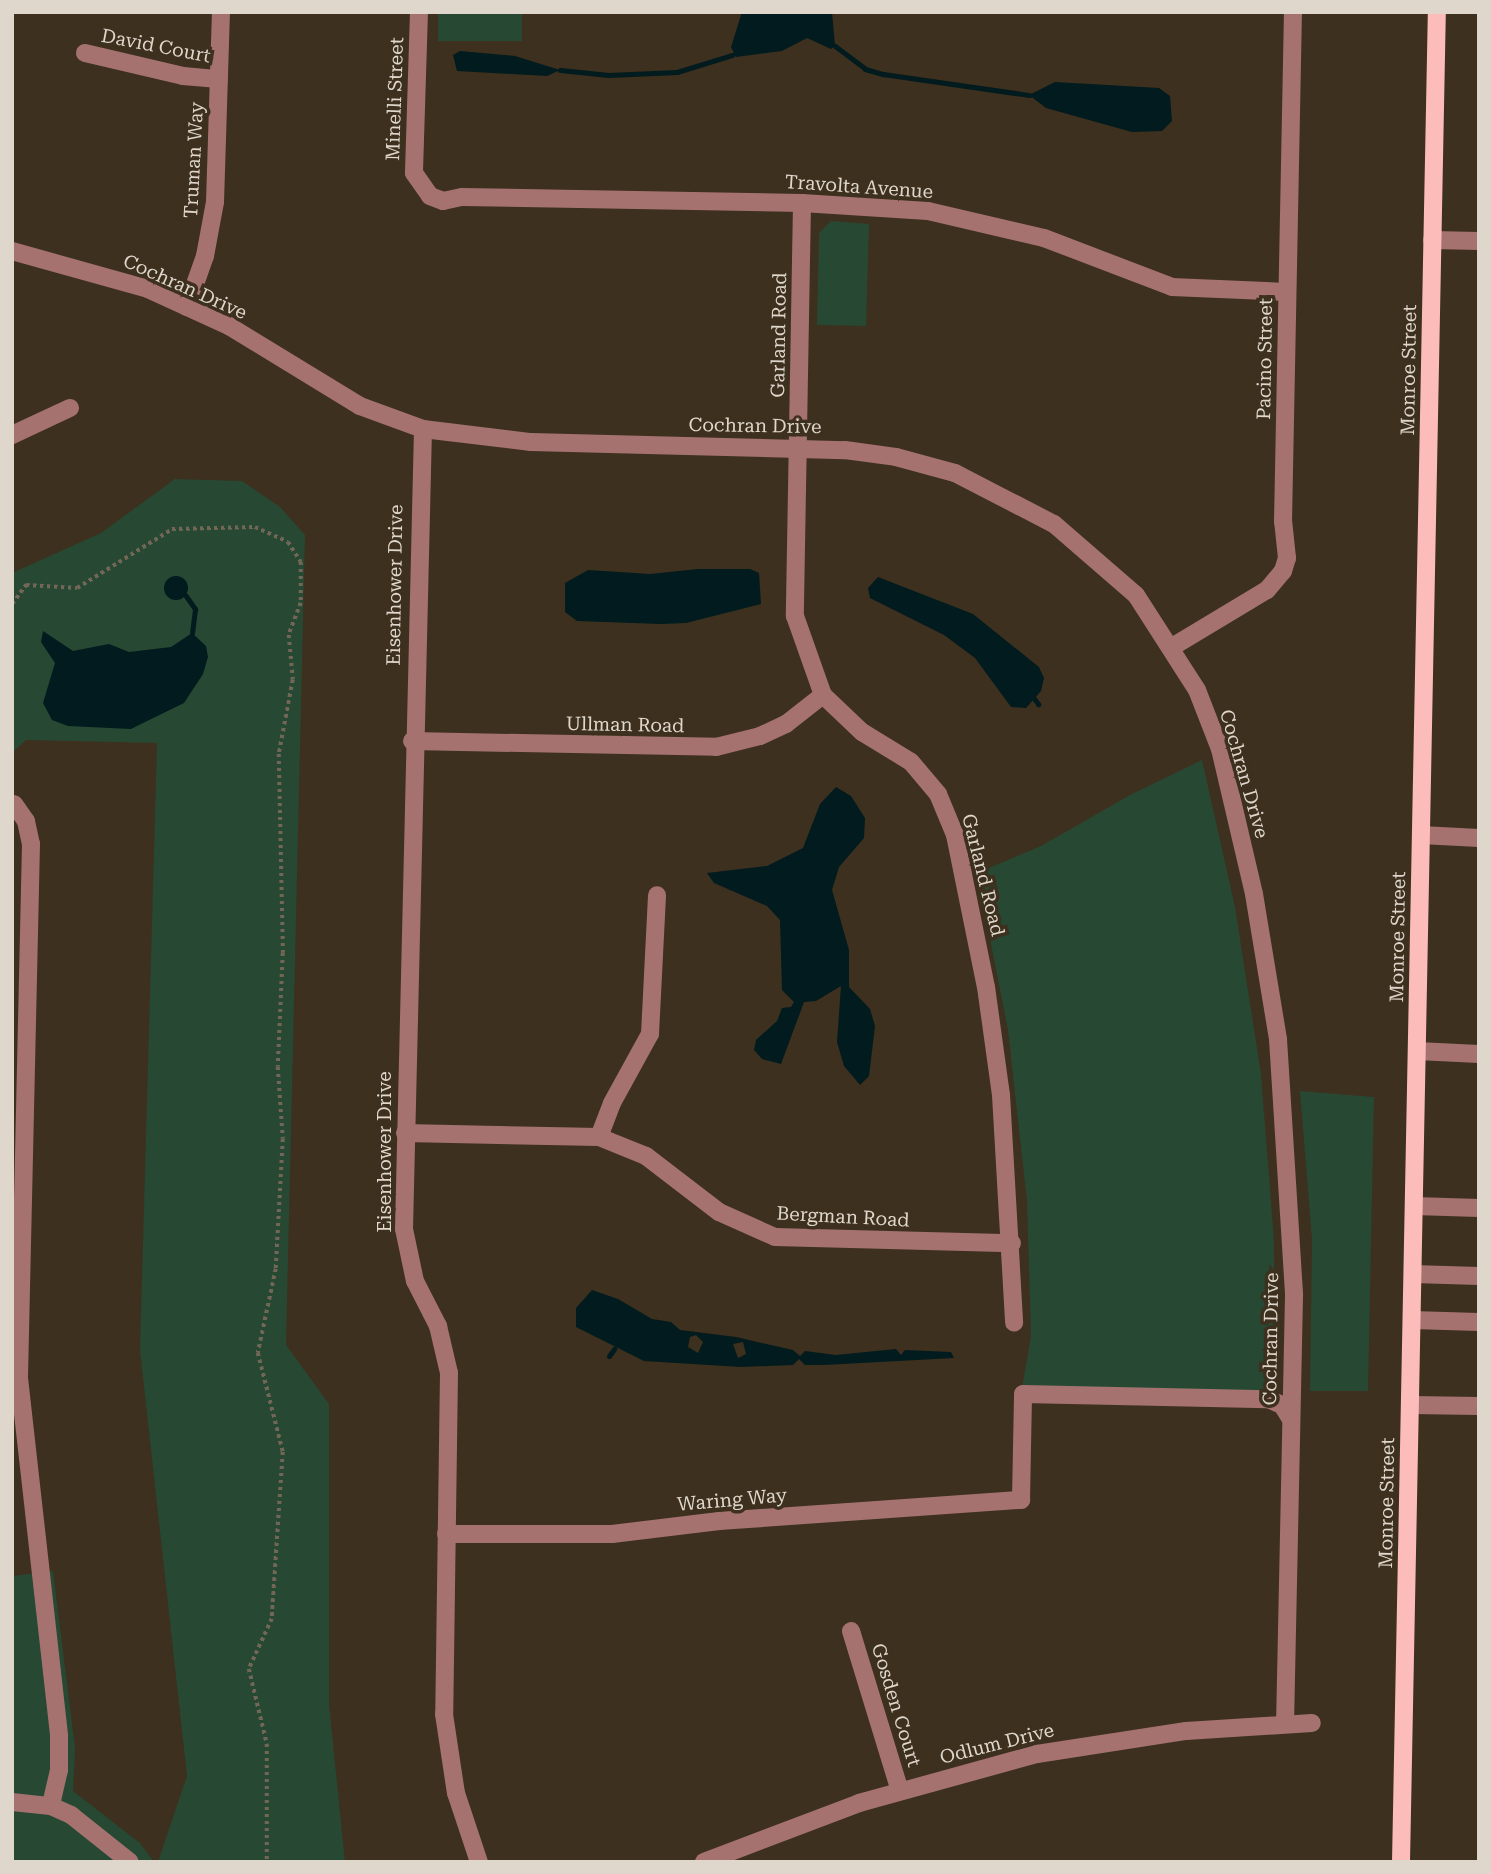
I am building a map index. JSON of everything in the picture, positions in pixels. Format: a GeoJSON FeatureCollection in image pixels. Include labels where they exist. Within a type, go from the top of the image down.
{"type":"FeatureCollection","features":[{"type":"Feature","properties":{"kind":"main road","name":"Monroe Street"},"geometry":{"type":"LineString","coordinates":[[1401,1862],[1437,12]]}},
{"type":"Feature","properties":{"kind":"street","name":"Truman Way"},"geometry":{"type":"LineString","coordinates":[[187,307],[212,228],[221,12]]}},
{"type":"Feature","properties":{"kind":"street","name":"Minelli Street"},"geometry":{"type":"LineString","coordinates":[[419,12],[414,173],[420,186]]}},
{"type":"Feature","properties":{"kind":"street","name":"Pacino Street"},"geometry":{"type":"LineString","coordinates":[[1172,646],[1267,590],[1283,571],[1293,12]]}},
{"type":"Feature","properties":{"kind":"street","name":"David Court"},"geometry":{"type":"LineString","coordinates":[[85,53],[183,76],[219,79]]}},
{"type":"Feature","properties":{"kind":"street","name":"Travolta Avenue"},"geometry":{"type":"LineString","coordinates":[[420,186],[443,201],[462,197],[885,206],[972,219],[1044,238],[1172,287],[1287,292]]}},
{"type":"Feature","properties":{"kind":"street","name":"Garland Road"},"geometry":{"type":"LineString","coordinates":[[802,203],[795,616],[822,695],[862,732],[911,762],[925,777],[955,835],[986,987],[1001,1095],[1012,1243],[1014,1323]]}},
{"type":"Feature","properties":{"kind":"street"},"geometry":{"type":"LineString","coordinates":[[1432,240],[1479,240]]}},
{"type":"Feature","properties":{"kind":"street","name":"Cochran Drive"},"geometry":{"type":"LineString","coordinates":[[12,251],[102,273],[187,307],[229,326],[349,401],[423,429],[508,441],[797,448],[897,457],[996,490],[1054,524],[1096,555],[1136,595],[1172,646],[1197,690],[1220,749],[1267,967],[1284,1090],[1293,1239],[1285,1724]]}},
{"type":"Feature","properties":{"kind":"street"},"geometry":{"type":"LineString","coordinates":[[12,435],[70,408]]}},
{"type":"Feature","properties":{"kind":"street","name":"Eisenhower Drive"},"geometry":{"type":"LineString","coordinates":[[423,429],[412,741],[405,1133],[407,1254],[438,1326],[449,1373],[444,1714],[456,1793],[479,1862]]}},
{"type":"Feature","properties":{"kind":"street","name":"Ullman Road"},"geometry":{"type":"LineString","coordinates":[[412,741],[716,747],[777,728],[822,695]]}},
{"type":"Feature","properties":{"kind":"street"},"geometry":{"type":"LineString","coordinates":[[13,804],[26,821],[31,844],[20,950],[16,1321],[21,1403],[60,1745],[51,1806]]}},
{"type":"Feature","properties":{"kind":"street"},"geometry":{"type":"LineString","coordinates":[[1421,835],[1479,838]]}},
{"type":"Feature","properties":{"kind":"street"},"geometry":{"type":"LineString","coordinates":[[599,1137],[612,1103],[650,1034],[657,895]]}},
{"type":"Feature","properties":{"kind":"street"},"geometry":{"type":"LineString","coordinates":[[1417,1051],[1479,1054]]}},
{"type":"Feature","properties":{"kind":"street","name":"Bergman Road"},"geometry":{"type":"LineString","coordinates":[[405,1133],[599,1137],[646,1156],[719,1212],[775,1237],[1012,1243]]}},
{"type":"Feature","properties":{"kind":"street"},"geometry":{"type":"LineString","coordinates":[[1414,1206],[1479,1208]]}},
{"type":"Feature","properties":{"kind":"street"},"geometry":{"type":"LineString","coordinates":[[1413,1274],[1479,1276]]}},
{"type":"Feature","properties":{"kind":"street"},"geometry":{"type":"LineString","coordinates":[[1412,1320],[1479,1322]]}},
{"type":"Feature","properties":{"kind":"street","name":"Waring Way"},"geometry":{"type":"LineString","coordinates":[[446,1534],[612,1534],[719,1521],[1021,1500],[1023,1394],[1268,1399],[1282,1405],[1290,1418]]}},
{"type":"Feature","properties":{"kind":"street"},"geometry":{"type":"LineString","coordinates":[[1410,1405],[1479,1406]]}},
{"type":"Feature","properties":{"kind":"street","name":"Gosden Court"},"geometry":{"type":"LineString","coordinates":[[851,1631],[900,1791]]}},
{"type":"Feature","properties":{"kind":"street","name":"Odlum Drive"},"geometry":{"type":"LineString","coordinates":[[704,1862],[900,1791],[1085,1744],[1312,1723]]}},
{"type":"Feature","properties":{"kind":"street"},"geometry":{"type":"LineString","coordinates":[[12,1802],[51,1806],[90,1828],[130,1862]]}},
{"type":"Feature","properties":{"kind":"path"},"geometry":{"type":"LineString","coordinates":[[12,604],[26,585],[77,588],[172,529],[255,527],[288,542],[301,562],[300,603],[289,635],[293,680],[279,754],[283,821],[278,1067],[283,1122],[281,1191],[276,1269],[258,1353],[283,1452],[272,1619],[249,1669],[267,1744],[267,1862]]}},
{"type":"Feature","properties":{"kind":"green space"},"geometry":{"type":"Polygon","coordinates":[[[438,12],[522,12],[522,41],[438,41],[438,12]]]}},
{"type":"Feature","properties":{"kind":"green space"},"geometry":{"type":"Polygon","coordinates":[[[831,221],[869,224],[866,326],[817,325],[819,233],[831,221]]]}},
{"type":"Feature","properties":{"kind":"green space"},"geometry":{"type":"Polygon","coordinates":[[[175,479],[242,481],[280,507],[305,535],[286,1345],[329,1404],[329,1704],[345,1862],[158,1862],[187,1776],[140,1350],[157,743],[26,740],[12,753],[12,573],[101,533],[175,479]]]}},
{"type":"Feature","properties":{"kind":"green space"},"geometry":{"type":"Polygon","coordinates":[[[1202,760],[1235,907],[1261,1074],[1274,1241],[1275,1391],[1022,1388],[1031,1336],[1027,1201],[1008,1030],[977,873],[1041,846],[1130,795],[1202,760]]]}},
{"type":"Feature","properties":{"kind":"green space"},"geometry":{"type":"Polygon","coordinates":[[[1300,1091],[1374,1097],[1368,1391],[1310,1391],[1312,1239],[1300,1091]]]}},
{"type":"Feature","properties":{"kind":"green space"},"geometry":{"type":"Polygon","coordinates":[[[53,1571],[75,1748],[73,1791],[140,1843],[154,1862],[12,1862],[12,1576],[53,1571]]]}},
{"type":"Feature","properties":{"kind":"water"},"geometry":{"type":"Polygon","coordinates":[[[742,12],[832,12],[835,46],[831,49],[807,38],[782,51],[736,57],[731,47],[742,12]]]}},
{"type":"Feature","properties":{"kind":"water"},"geometry":{"type":"Polygon","coordinates":[[[460,51],[515,56],[560,70],[547,76],[457,71],[453,55],[460,51]]]}},
{"type":"Feature","properties":{"kind":"water"},"geometry":{"type":"Polygon","coordinates":[[[1055,82],[1159,88],[1170,96],[1172,121],[1162,131],[1132,132],[1046,108],[1029,95],[1055,82]]]}},
{"type":"Feature","properties":{"kind":"water"},"geometry":{"type":"Polygon","coordinates":[[[698,569],[750,569],[759,573],[761,604],[686,623],[577,621],[565,612],[565,583],[588,570],[650,574],[698,569]]]}},
{"type":"Feature","properties":{"kind":"water"},"geometry":{"type":"Polygon","coordinates":[[[176,576],[184,580],[188,588],[184,596],[176,600],[168,596],[164,588],[168,580],[176,576]]]}},
{"type":"Feature","properties":{"kind":"water"},"geometry":{"type":"Polygon","coordinates":[[[878,577],[973,614],[1039,667],[1044,678],[1041,691],[1026,708],[1011,707],[975,658],[944,635],[870,598],[868,588],[878,577]]]}},
{"type":"Feature","properties":{"kind":"water"},"geometry":{"type":"Polygon","coordinates":[[[43,631],[73,651],[109,644],[129,652],[171,647],[192,633],[206,646],[208,657],[203,674],[184,703],[131,729],[68,726],[52,720],[43,703],[55,663],[41,642],[43,631]]]}},
{"type":"Feature","properties":{"kind":"water"},"geometry":{"type":"Polygon","coordinates":[[[836,787],[851,796],[865,818],[864,838],[839,867],[832,890],[849,950],[849,987],[870,1009],[875,1026],[869,1076],[860,1085],[844,1066],[837,1042],[841,986],[816,1001],[804,1002],[781,1064],[762,1059],[754,1050],[756,1040],[777,1021],[782,1008],[791,1007],[794,1002],[782,990],[780,920],[767,906],[714,883],[707,873],[767,866],[803,848],[820,804],[836,787]]]}},
{"type":"Feature","properties":{"kind":"water"},"geometry":{"type":"Polygon","coordinates":[[[592,1290],[618,1299],[652,1319],[671,1322],[680,1330],[736,1337],[793,1350],[800,1356],[805,1351],[836,1355],[896,1349],[901,1355],[905,1350],[951,1352],[954,1358],[824,1365],[805,1365],[799,1359],[793,1365],[741,1367],[644,1361],[576,1327],[576,1308],[592,1290]],[[696,1335],[690,1337],[688,1347],[698,1353],[703,1342],[696,1335]],[[743,1342],[733,1344],[738,1358],[746,1354],[743,1342]]]}},
{"type":"Feature","properties":{"kind":"waterway"},"geometry":{"type":"LineString","coordinates":[[835,46],[865,69],[883,74],[1029,95]]}},
{"type":"Feature","properties":{"kind":"waterway"},"geometry":{"type":"LineString","coordinates":[[560,70],[609,75],[677,72],[732,55]]}},
{"type":"Feature","properties":{"kind":"waterway"},"geometry":{"type":"LineString","coordinates":[[186,596],[195,609],[192,633]]}},
{"type":"Feature","properties":{"kind":"waterway"},"geometry":{"type":"LineString","coordinates":[[1033,697],[1038,704]]}},
{"type":"Feature","properties":{"kind":"waterway"},"geometry":{"type":"LineString","coordinates":[[609,1356],[614,1349]]}}]}
